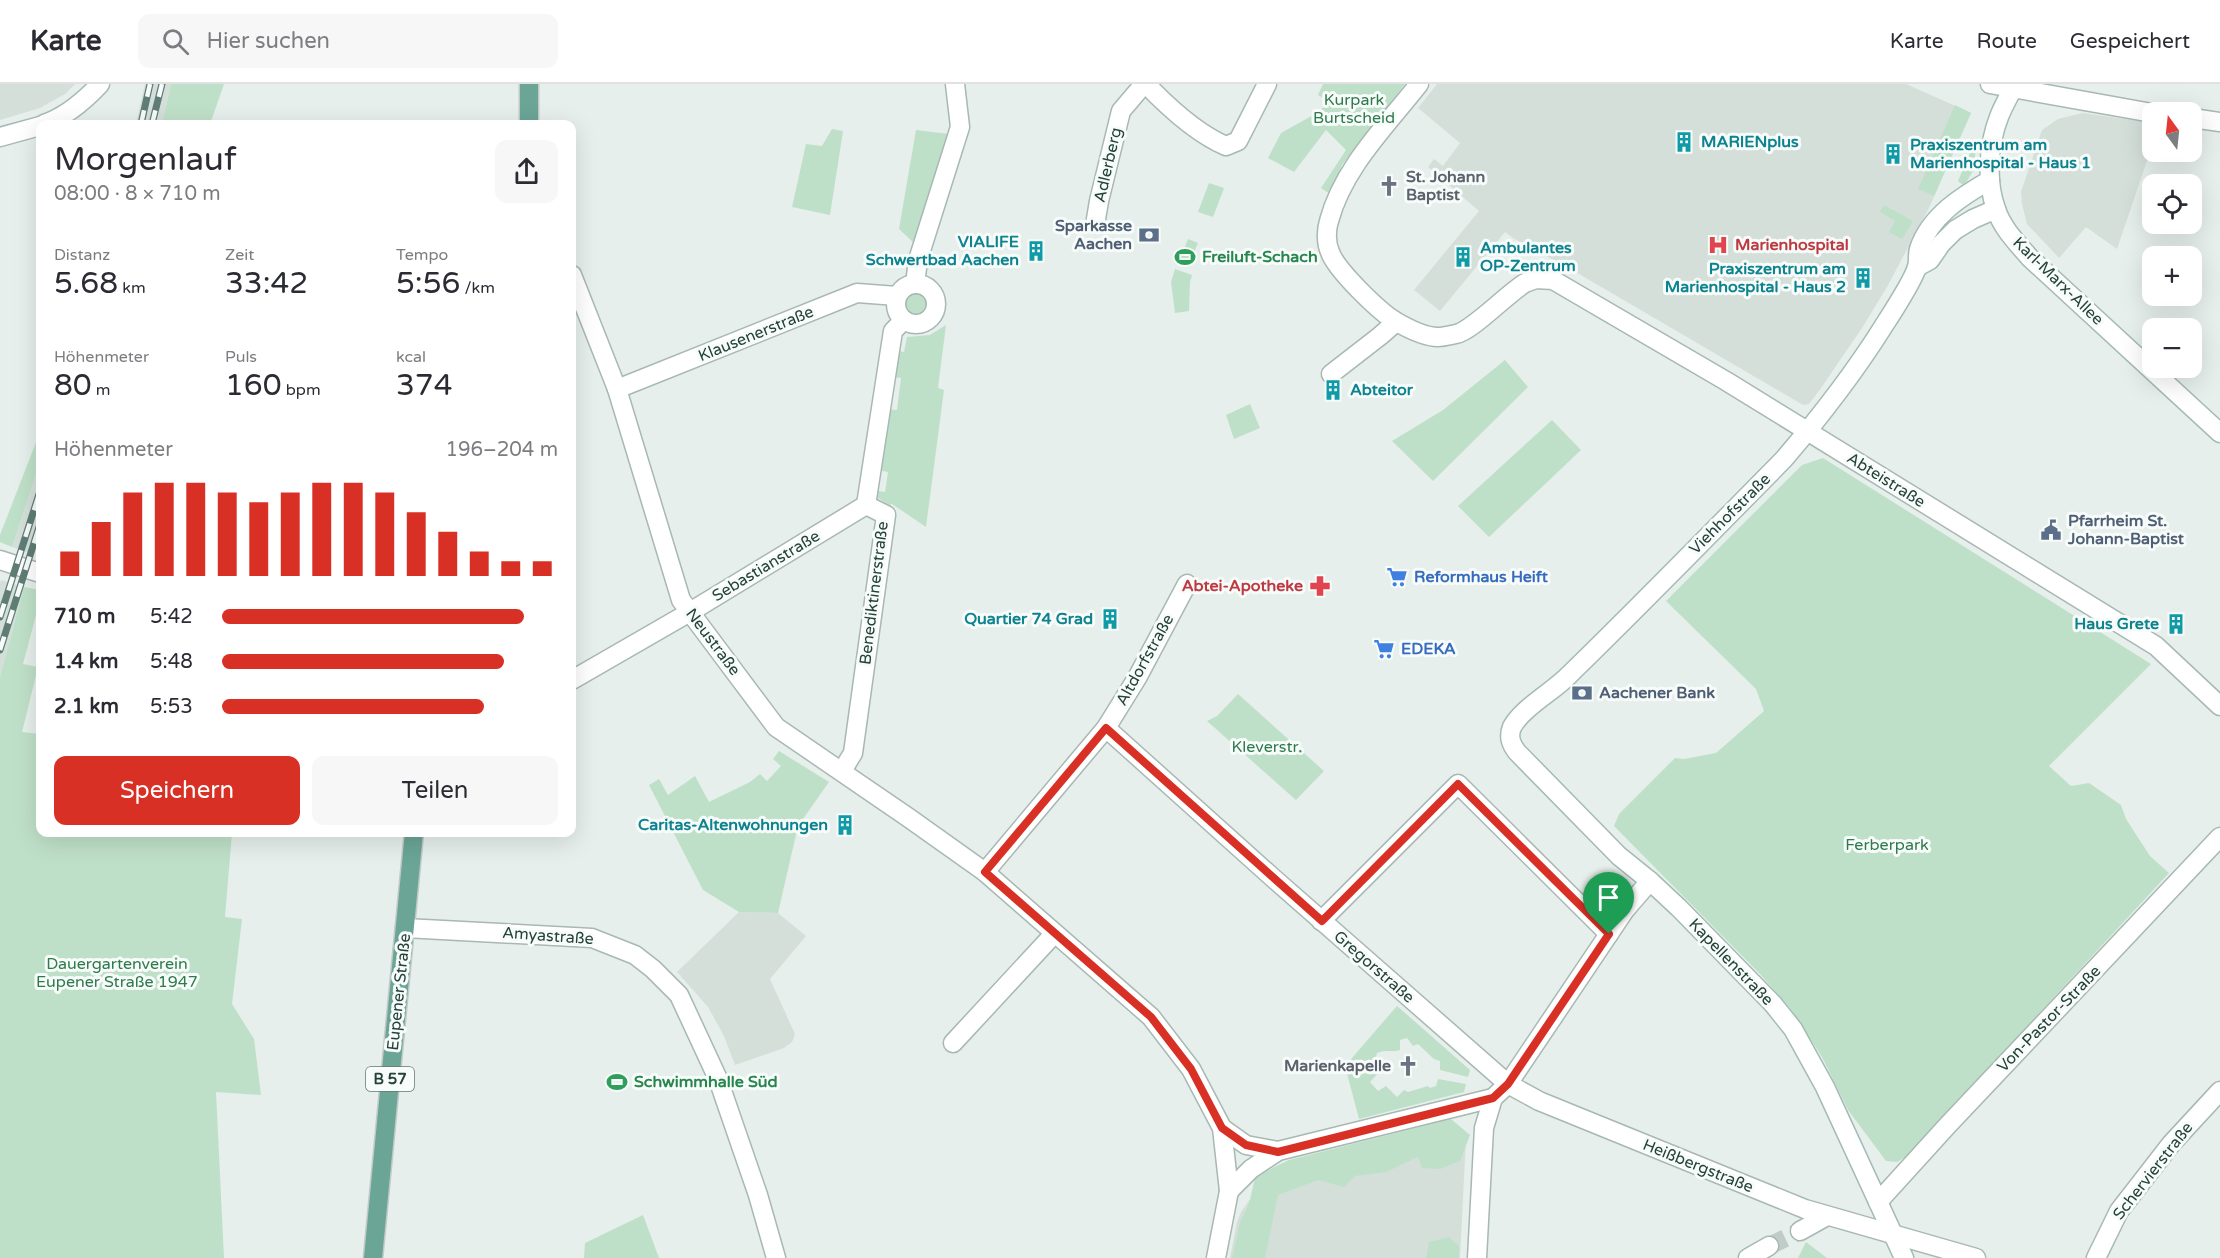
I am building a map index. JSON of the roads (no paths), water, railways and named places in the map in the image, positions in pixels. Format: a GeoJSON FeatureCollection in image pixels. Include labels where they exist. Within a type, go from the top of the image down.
{"type":"FeatureCollection","features":[{"type":"Feature","properties":{"kind":"main road"},"geometry":{"type":"LineString","coordinates":[[529,84],[529,120]]}},
{"type":"Feature","properties":{"kind":"main road","name":"Eupener Straße"},"geometry":{"type":"LineString","coordinates":[[374,1258],[414,837]]}},
{"type":"Feature","properties":{"kind":"street"},"geometry":{"type":"LineString","coordinates":[[52,120],[87,98],[100,84]]}},
{"type":"Feature","properties":{"kind":"street"},"geometry":{"type":"LineString","coordinates":[[915,284],[918,260],[960,127],[955,84]]}},
{"type":"Feature","properties":{"kind":"street"},"geometry":{"type":"LineString","coordinates":[[1145,84],[1212,140],[1226,146],[1238,141],[1267,84]]}},
{"type":"Feature","properties":{"kind":"street","name":"Adlerberg"},"geometry":{"type":"LineString","coordinates":[[1096,219],[1121,111],[1145,84]]}},
{"type":"Feature","properties":{"kind":"street"},"geometry":{"type":"LineString","coordinates":[[1331,374],[1396,322],[1344,274],[1330,253],[1327,236],[1328,221],[1344,182],[1419,84]]}},
{"type":"Feature","properties":{"kind":"street"},"geometry":{"type":"LineString","coordinates":[[1990,84],[2014,86],[2142,110]]}},
{"type":"Feature","properties":{"kind":"street","name":"Karl-Marx-Allee"},"geometry":{"type":"LineString","coordinates":[[2014,86],[1995,129],[1990,156],[1990,180],[1996,209],[2010,234],[2030,258],[2220,433]]}},
{"type":"Feature","properties":{"kind":"street"},"geometry":{"type":"LineString","coordinates":[[2202,119],[2220,122]]}},
{"type":"Feature","properties":{"kind":"street"},"geometry":{"type":"LineString","coordinates":[[0,137],[36,127]]}},
{"type":"Feature","properties":{"kind":"street","name":"Viehhofstraße"},"geometry":{"type":"LineString","coordinates":[[1510,734],[1518,719],[1561,683],[1776,467],[1808,431],[1883,327],[1917,267],[1919,249],[1930,228],[1940,215],[1990,180]]}},
{"type":"Feature","properties":{"kind":"street","name":"Viehhofstraße"},"geometry":{"type":"LineString","coordinates":[[1917,267],[1930,260],[1941,243],[1955,230],[1996,209]]}},
{"type":"Feature","properties":{"kind":"street","name":"Abteistraße"},"geometry":{"type":"LineString","coordinates":[[1396,322],[1419,333],[1438,337],[1460,334],[1521,285],[1536,279],[1553,279],[1808,431],[2156,646],[2220,706]]}},
{"type":"Feature","properties":{"kind":"street"},"geometry":{"type":"LineString","coordinates":[[915,284],[928,288],[932,292],[936,305],[932,317],[913,325],[904,320],[897,309],[897,296],[904,288],[915,284]]}},
{"type":"Feature","properties":{"kind":"street","name":"Neustraße"},"geometry":{"type":"LineString","coordinates":[[576,285],[616,389],[681,600],[776,727],[985,872],[1151,1017],[1191,1069],[1222,1128]]}},
{"type":"Feature","properties":{"kind":"street","name":"Klausenerstraße"},"geometry":{"type":"LineString","coordinates":[[616,389],[857,293],[897,296]]}},
{"type":"Feature","properties":{"kind":"street","name":"Benediktinerstraße"},"geometry":{"type":"LineString","coordinates":[[842,771],[853,753],[886,515],[866,505],[893,331],[904,320]]}},
{"type":"Feature","properties":{"kind":"street","name":"Sebastianstraße"},"geometry":{"type":"LineString","coordinates":[[576,679],[866,505]]}},
{"type":"Feature","properties":{"kind":"street"},"geometry":{"type":"LineString","coordinates":[[0,560],[36,572]]}},
{"type":"Feature","properties":{"kind":"street","name":"Altdorfstraße"},"geometry":{"type":"LineString","coordinates":[[985,872],[1106,728],[1137,678],[1187,584]]}},
{"type":"Feature","properties":{"kind":"street","name":"Gregorstraße"},"geometry":{"type":"LineString","coordinates":[[1106,728],[1508,1084]]}},
{"type":"Feature","properties":{"kind":"street","name":"Kapellenstraße"},"geometry":{"type":"LineString","coordinates":[[1510,734],[1511,743],[1517,752],[1619,856],[1650,881],[1752,981],[1793,1029],[1825,1087],[1904,1258]]}},
{"type":"Feature","properties":{"kind":"street"},"geometry":{"type":"LineString","coordinates":[[1322,921],[1458,784],[1609,934]]}},
{"type":"Feature","properties":{"kind":"street","name":"Von-Pastor-Straße"},"geometry":{"type":"LineString","coordinates":[[1878,1202],[2220,837]]}},
{"type":"Feature","properties":{"kind":"street"},"geometry":{"type":"LineString","coordinates":[[1229,1191],[1251,1169],[1278,1152],[1493,1098],[1508,1084],[1625,910],[1650,881]]}},
{"type":"Feature","properties":{"kind":"street","name":"Amyastraße"},"geometry":{"type":"LineString","coordinates":[[405,928],[592,938],[635,955],[653,969],[679,994],[718,1079],[758,1196],[776,1258]]}},
{"type":"Feature","properties":{"kind":"street"},"geometry":{"type":"LineString","coordinates":[[953,1042],[1054,934]]}},
{"type":"Feature","properties":{"kind":"street","name":"Heißbergstraße"},"geometry":{"type":"LineString","coordinates":[[1508,1084],[1539,1101],[1805,1209],[1974,1258]]}},
{"type":"Feature","properties":{"kind":"street","name":"Schervierstraße"},"geometry":{"type":"LineString","coordinates":[[2096,1258],[2119,1211],[2171,1144],[2220,1091]]}},
{"type":"Feature","properties":{"kind":"street"},"geometry":{"type":"LineString","coordinates":[[1478,1258],[1484,1128],[1493,1098]]}},
{"type":"Feature","properties":{"kind":"street"},"geometry":{"type":"LineString","coordinates":[[1222,1128],[1246,1145],[1278,1152]]}},
{"type":"Feature","properties":{"kind":"street"},"geometry":{"type":"LineString","coordinates":[[1216,1258],[1229,1191],[1222,1128]]}},
{"type":"Feature","properties":{"kind":"street"},"geometry":{"type":"LineString","coordinates":[[1800,1231],[1827,1216]]}},
{"type":"Feature","properties":{"kind":"street"},"geometry":{"type":"LineString","coordinates":[[1748,1258],[1769,1246]]}},
{"type":"Feature","properties":{"kind":"tunnel"},"geometry":{"type":"LineString","coordinates":[[1769,1246],[1800,1231]]}},
{"type":"Feature","properties":{"kind":"railway"},"geometry":{"type":"LineString","coordinates":[[142,120],[150,84]]}},
{"type":"Feature","properties":{"kind":"railway"},"geometry":{"type":"LineString","coordinates":[[153,120],[162,84]]}},
{"type":"Feature","properties":{"kind":"railway"},"geometry":{"type":"LineString","coordinates":[[0,617],[36,504]]}},
{"type":"Feature","properties":{"kind":"railway"},"geometry":{"type":"LineString","coordinates":[[0,650],[36,537]]}},
{"type":"Feature","properties":{"kind":"place","name":"MARIENplus"},"geometry":{"type":"Point","coordinates":[1684,142]}},
{"type":"Feature","properties":{"kind":"place","name":"Praxiszentrum am Marienhospital - Haus 1"},"geometry":{"type":"Point","coordinates":[1893,154]}},
{"type":"Feature","properties":{"kind":"place","name":"St. Johann Baptist"},"geometry":{"type":"Point","coordinates":[1389,186]}},
{"type":"Feature","properties":{"kind":"place","name":"Sparkasse Aachen"},"geometry":{"type":"Point","coordinates":[1149,235]}},
{"type":"Feature","properties":{"kind":"place","name":"Marienhospital"},"geometry":{"type":"Point","coordinates":[1718,245]}},
{"type":"Feature","properties":{"kind":"place","name":"VIALIFE Schwertbad Aachen"},"geometry":{"type":"Point","coordinates":[1036,251]}},
{"type":"Feature","properties":{"kind":"place","name":"Freiluft-Schach"},"geometry":{"type":"Point","coordinates":[1185,257]}},
{"type":"Feature","properties":{"kind":"place","name":"Ambulantes OP-Zentrum"},"geometry":{"type":"Point","coordinates":[1463,257]}},
{"type":"Feature","properties":{"kind":"place","name":"Praxiszentrum am Marienhospital - Haus 2"},"geometry":{"type":"Point","coordinates":[1863,278]}},
{"type":"Feature","properties":{"kind":"place","name":"Abteitor"},"geometry":{"type":"Point","coordinates":[1333,390]}},
{"type":"Feature","properties":{"kind":"place","name":"Pfarrheim St. Johann-Baptist"},"geometry":{"type":"Point","coordinates":[2051,530]}},
{"type":"Feature","properties":{"kind":"place","name":"Reformhaus Heift"},"geometry":{"type":"Point","coordinates":[1397,577]}},
{"type":"Feature","properties":{"kind":"place","name":"Abtei-Apotheke"},"geometry":{"type":"Point","coordinates":[1320,586]}},
{"type":"Feature","properties":{"kind":"place","name":"Quartier 74 Grad"},"geometry":{"type":"Point","coordinates":[1110,619]}},
{"type":"Feature","properties":{"kind":"place","name":"Haus Grete"},"geometry":{"type":"Point","coordinates":[2176,624]}},
{"type":"Feature","properties":{"kind":"place","name":"EDEKA"},"geometry":{"type":"Point","coordinates":[1384,649]}},
{"type":"Feature","properties":{"kind":"place","name":"Aachener Bank"},"geometry":{"type":"Point","coordinates":[1582,693]}},
{"type":"Feature","properties":{"kind":"place","name":"Caritas-Altenwohnungen"},"geometry":{"type":"Point","coordinates":[845,825]}},
{"type":"Feature","properties":{"kind":"place","name":"Marienkapelle"},"geometry":{"type":"Point","coordinates":[1408,1066]}},
{"type":"Feature","properties":{"kind":"place","name":"Schwimmhalle Süd"},"geometry":{"type":"Point","coordinates":[617,1082]}},
{"type":"Feature","properties":{"kind":"park label","name":"Kurpark Burtscheid"},"geometry":{"type":"Point","coordinates":[1354,109]}},
{"type":"Feature","properties":{"kind":"park label","name":"Kleverstr."},"geometry":{"type":"Point","coordinates":[1267,747]}},
{"type":"Feature","properties":{"kind":"park label","name":"Ferberpark"},"geometry":{"type":"Point","coordinates":[1887,845]}},
{"type":"Feature","properties":{"kind":"park label","name":"Dauergartenverein Eupener Straße 1947"},"geometry":{"type":"Point","coordinates":[117,973]}}]}
